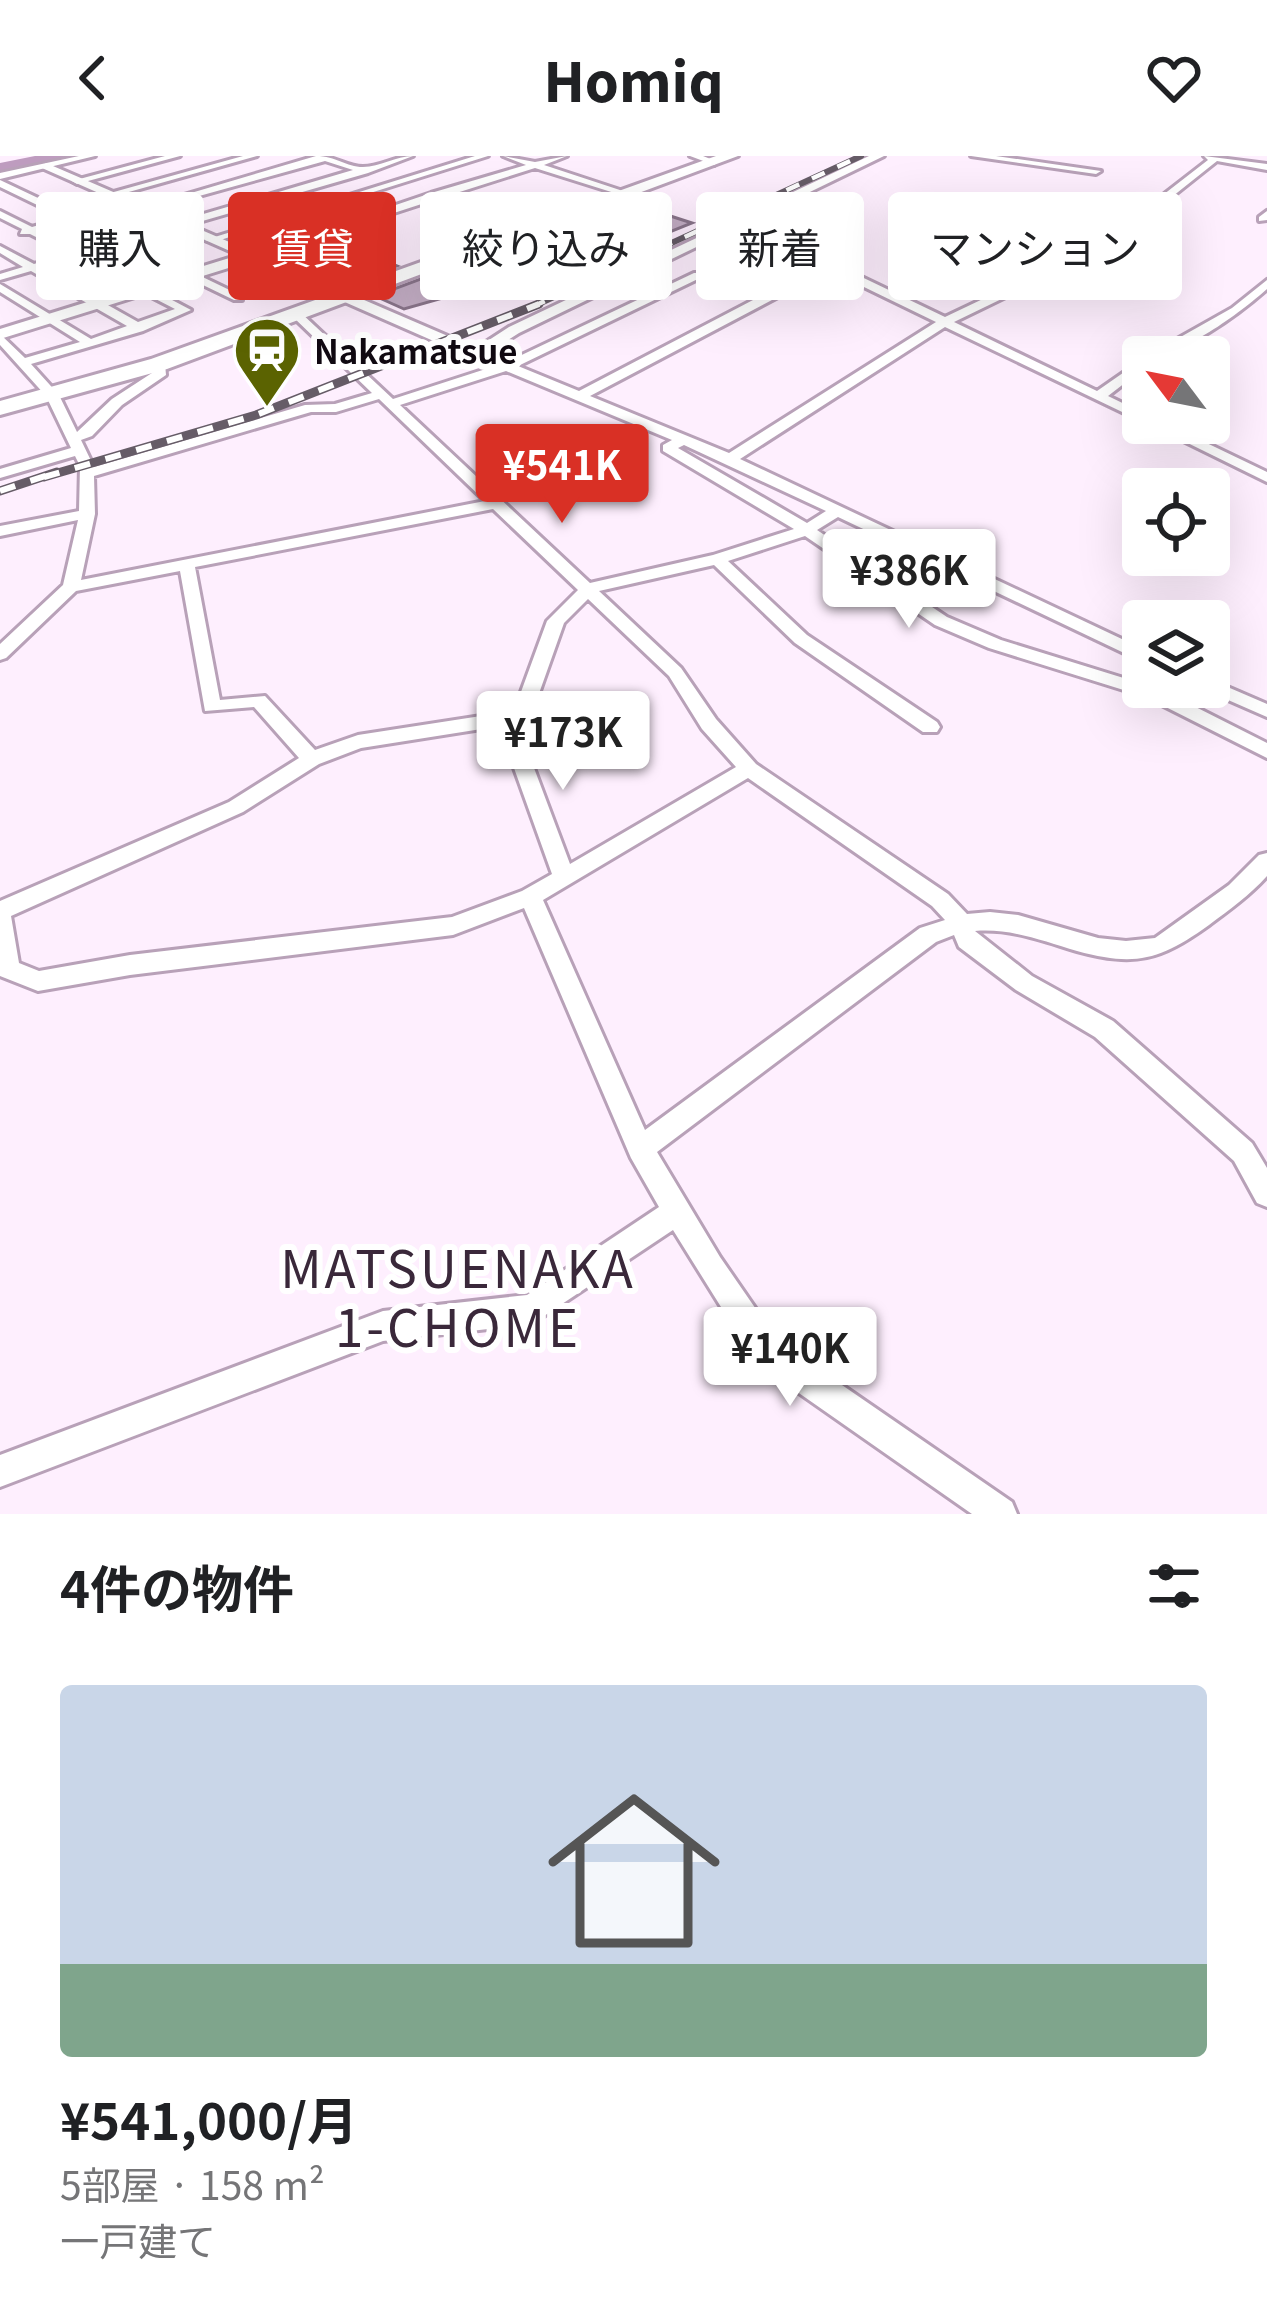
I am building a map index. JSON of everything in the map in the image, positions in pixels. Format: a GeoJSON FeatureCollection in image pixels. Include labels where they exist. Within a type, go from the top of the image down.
{"type":"FeatureCollection","features":[{"type":"Feature","properties":{"kind":"main road"},"geometry":{"type":"LineString","coordinates":[[632,192],[713,158]]}},
{"type":"Feature","properties":{"kind":"main road"},"geometry":{"type":"LineString","coordinates":[[0,408],[158,364],[335,300]]}},
{"type":"Feature","properties":{"kind":"street"},"geometry":{"type":"LineString","coordinates":[[0,166],[91,156]]}},
{"type":"Feature","properties":{"kind":"street"},"geometry":{"type":"LineString","coordinates":[[62,174],[133,156]]}},
{"type":"Feature","properties":{"kind":"street"},"geometry":{"type":"LineString","coordinates":[[76,185],[156,158],[176,156]]}},
{"type":"Feature","properties":{"kind":"street"},"geometry":{"type":"LineString","coordinates":[[118,192],[253,156]]}},
{"type":"Feature","properties":{"kind":"street"},"geometry":{"type":"LineString","coordinates":[[204,217],[409,156]]}},
{"type":"Feature","properties":{"kind":"street"},"geometry":{"type":"LineString","coordinates":[[210,240],[484,156]]}},
{"type":"Feature","properties":{"kind":"street"},"geometry":{"type":"LineString","coordinates":[[508,156],[621,192]]}},
{"type":"Feature","properties":{"kind":"street"},"geometry":{"type":"LineString","coordinates":[[451,192],[563,156]]}},
{"type":"Feature","properties":{"kind":"street"},"geometry":{"type":"LineString","coordinates":[[803,192],[878,156]]}},
{"type":"Feature","properties":{"kind":"street"},"geometry":{"type":"LineString","coordinates":[[975,156],[1096,171]]}},
{"type":"Feature","properties":{"kind":"street"},"geometry":{"type":"LineString","coordinates":[[202,192],[325,157],[426,192]]}},
{"type":"Feature","properties":{"kind":"street"},"geometry":{"type":"LineString","coordinates":[[730,459],[943,323],[1105,245],[1212,157],[1267,167]]}},
{"type":"Feature","properties":{"kind":"street"},"geometry":{"type":"LineString","coordinates":[[156,158],[226,185]]}},
{"type":"Feature","properties":{"kind":"street"},"geometry":{"type":"LineString","coordinates":[[46,161],[76,185],[98,192]]}},
{"type":"Feature","properties":{"kind":"street"},"geometry":{"type":"LineString","coordinates":[[0,179],[46,161]]}},
{"type":"Feature","properties":{"kind":"street"},"geometry":{"type":"LineString","coordinates":[[0,179],[36,200]]}},
{"type":"Feature","properties":{"kind":"street"},"geometry":{"type":"LineString","coordinates":[[0,211],[36,197]]}},
{"type":"Feature","properties":{"kind":"street"},"geometry":{"type":"LineString","coordinates":[[0,211],[36,233]]}},
{"type":"Feature","properties":{"kind":"street"},"geometry":{"type":"LineString","coordinates":[[15,234],[36,228]]}},
{"type":"Feature","properties":{"kind":"street"},"geometry":{"type":"LineString","coordinates":[[204,237],[228,248]]}},
{"type":"Feature","properties":{"kind":"street"},"geometry":{"type":"LineString","coordinates":[[477,353],[514,330],[696,243]]}},
{"type":"Feature","properties":{"kind":"street"},"geometry":{"type":"LineString","coordinates":[[0,249],[139,328]]}},
{"type":"Feature","properties":{"kind":"street"},"geometry":{"type":"LineString","coordinates":[[0,277],[34,266]]}},
{"type":"Feature","properties":{"kind":"street"},"geometry":{"type":"LineString","coordinates":[[87,474],[310,408],[385,400],[508,366],[696,276]]}},
{"type":"Feature","properties":{"kind":"street"},"geometry":{"type":"LineString","coordinates":[[864,282],[1122,408]]}},
{"type":"Feature","properties":{"kind":"street"},"geometry":{"type":"LineString","coordinates":[[1189,336],[1235,310],[1267,283]]}},
{"type":"Feature","properties":{"kind":"street"},"geometry":{"type":"LineString","coordinates":[[0,287],[90,343]]}},
{"type":"Feature","properties":{"kind":"street"},"geometry":{"type":"LineString","coordinates":[[71,587],[87,514],[87,474],[52,395],[0,336],[114,300]]}},
{"type":"Feature","properties":{"kind":"street"},"geometry":{"type":"LineString","coordinates":[[22,363],[185,310],[166,300]]}},
{"type":"Feature","properties":{"kind":"street"},"geometry":{"type":"LineString","coordinates":[[346,300],[730,459],[1122,646]]}},
{"type":"Feature","properties":{"kind":"street"},"geometry":{"type":"LineString","coordinates":[[580,396],[764,300]]}},
{"type":"Feature","properties":{"kind":"street"},"geometry":{"type":"LineString","coordinates":[[296,314],[675,672],[709,724],[749,769],[940,901],[959,920],[967,940],[1024,983],[1104,1029],[1243,1152],[1267,1194]]}},
{"type":"Feature","properties":{"kind":"street"},"geometry":{"type":"LineString","coordinates":[[0,474],[76,444],[117,401],[162,372],[158,364]]}},
{"type":"Feature","properties":{"kind":"street"},"geometry":{"type":"LineString","coordinates":[[1099,396],[1122,379]]}},
{"type":"Feature","properties":{"kind":"street"},"geometry":{"type":"LineString","coordinates":[[685,439],[668,448],[807,530],[941,621],[995,644],[1153,693],[1267,751]]}},
{"type":"Feature","properties":{"kind":"street"},"geometry":{"type":"LineString","coordinates":[[1197,444],[1267,478]]}},
{"type":"Feature","properties":{"kind":"street"},"geometry":{"type":"LineString","coordinates":[[0,654],[71,587],[499,503]]}},
{"type":"Feature","properties":{"kind":"street"},"geometry":{"type":"LineString","coordinates":[[564,878],[524,768],[522,716],[556,621],[590,588],[717,559],[807,530],[838,510]]}},
{"type":"Feature","properties":{"kind":"street"},"geometry":{"type":"LineString","coordinates":[[0,531],[87,514]]}},
{"type":"Feature","properties":{"kind":"street"},"geometry":{"type":"LineString","coordinates":[[717,559],[801,639],[930,727]]}},
{"type":"Feature","properties":{"kind":"street"},"geometry":{"type":"LineString","coordinates":[[187,566],[212,707],[258,700],[312,759]]}},
{"type":"Feature","properties":{"kind":"street"},"geometry":{"type":"LineString","coordinates":[[1230,694],[1267,711]]}},
{"type":"Feature","properties":{"kind":"street"},"geometry":{"type":"LineString","coordinates":[[522,716],[358,742],[312,759],[236,807],[0,912],[8,969],[38,981],[130,964],[453,926],[530,897],[749,769]]}},
{"type":"Feature","properties":{"kind":"street"},"geometry":{"type":"LineString","coordinates":[[640,1149],[928,935],[959,920],[1021,922],[1108,950],[1160,946],[1220,905],[1267,861]]}},
{"type":"Feature","properties":{"kind":"street"},"geometry":{"type":"LineString","coordinates":[[530,897],[640,1149],[675,1212],[767,1352],[1000,1514]]}},
{"type":"Feature","properties":{"kind":"street"},"geometry":{"type":"LineString","coordinates":[[0,1472],[383,1326],[532,1309],[675,1212]]}},
{"type":"Feature","properties":{"kind":"building"},"geometry":{"type":"Polygon","coordinates":[[[672,217],[692,223],[672,231],[672,217]]]}},
{"type":"Feature","properties":{"kind":"building"},"geometry":{"type":"Polygon","coordinates":[[[420,279],[420,300],[436,300],[404,309],[384,300],[396,300],[396,288],[420,279]]]}},
{"type":"Feature","properties":{"kind":"waterway"},"geometry":{"type":"LineString","coordinates":[[0,170],[66,156]]}},
{"type":"Feature","properties":{"kind":"railway"},"geometry":{"type":"LineString","coordinates":[[536,305],[861,156]]}},
{"type":"Feature","properties":{"kind":"railway"},"geometry":{"type":"LineString","coordinates":[[44,477],[256,415],[536,305]]}},
{"type":"Feature","properties":{"kind":"railway"},"geometry":{"type":"LineString","coordinates":[[532,307],[536,305]]}},
{"type":"Feature","properties":{"kind":"railway"},"geometry":{"type":"LineString","coordinates":[[0,491],[57,472]]}},
{"type":"Feature","properties":{"kind":"place","name":"Nakamatsue"},"geometry":{"type":"Point","coordinates":[267,409]}},
{"type":"Feature","properties":{"kind":"district","name":"MATSUENAKA 1-CHOME"},"geometry":{"type":"Point","coordinates":[458,1295]}}]}
